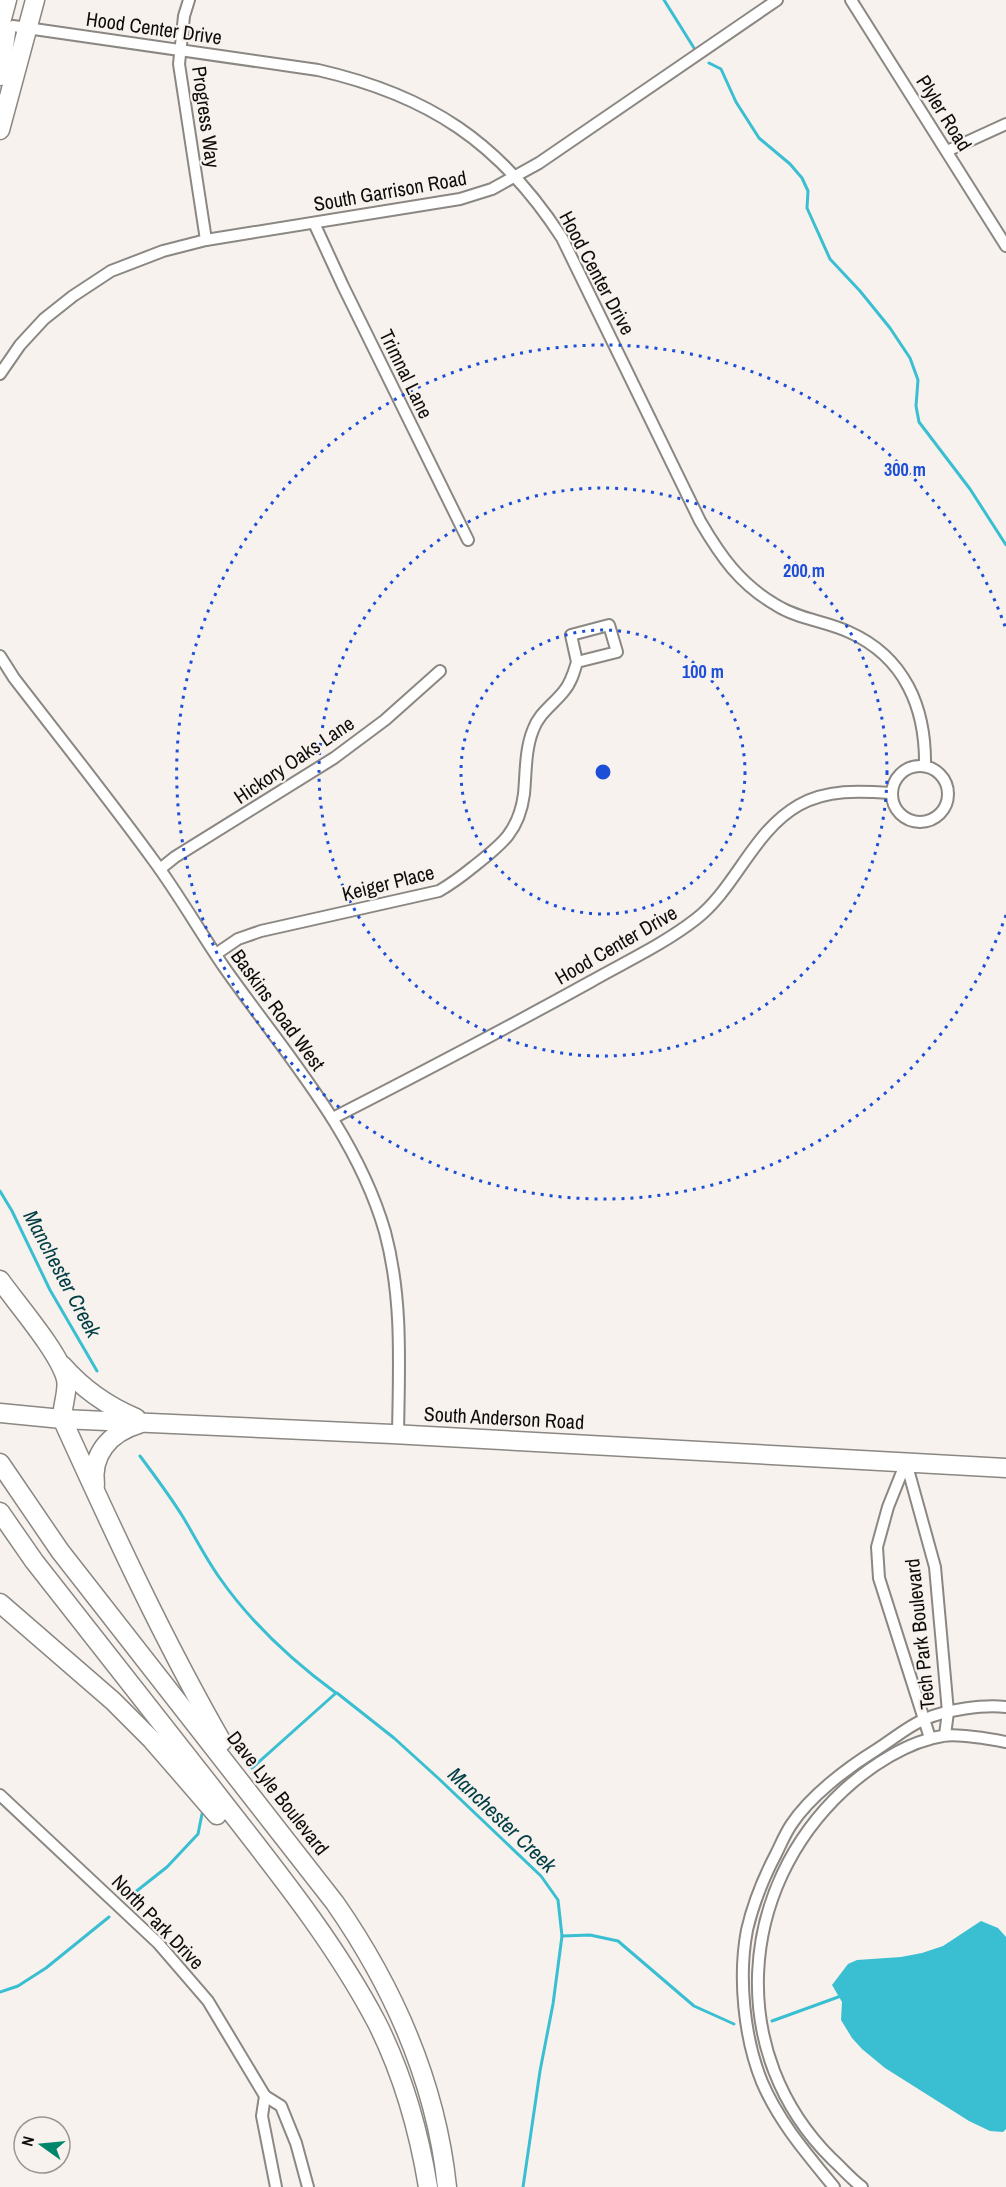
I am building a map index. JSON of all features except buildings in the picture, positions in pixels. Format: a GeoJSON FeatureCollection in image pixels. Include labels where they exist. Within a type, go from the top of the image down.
{"type":"FeatureCollection","features":[{"type":"Feature","properties":{"kind":"main road"},"geometry":{"type":"LineString","coordinates":[[0,130],[10,26],[7,0]]}},
{"type":"Feature","properties":{"kind":"main road"},"geometry":{"type":"LineString","coordinates":[[10,26],[22,18],[22,0]]}},
{"type":"Feature","properties":{"kind":"main road"},"geometry":{"type":"LineString","coordinates":[[0,75],[6,32],[35,0]]}},
{"type":"Feature","properties":{"kind":"main road"},"geometry":{"type":"LineString","coordinates":[[0,1280],[57,1359],[76,1381],[98,1399],[123,1413],[146,1422]]}},
{"type":"Feature","properties":{"kind":"main road"},"geometry":{"type":"LineString","coordinates":[[57,1359],[66,1378],[67,1387],[62,1419],[97,1496],[186,1677],[258,1803]]}},
{"type":"Feature","properties":{"kind":"main road","name":"South Anderson Road"},"geometry":{"type":"LineString","coordinates":[[0,1413],[62,1419],[398,1434],[1006,1468]]}},
{"type":"Feature","properties":{"kind":"main road"},"geometry":{"type":"LineString","coordinates":[[97,1496],[94,1473],[100,1451],[118,1434],[132,1426],[146,1422]]}},
{"type":"Feature","properties":{"kind":"main road","name":"Dave Lyle Boulevard"},"geometry":{"type":"LineString","coordinates":[[0,1463],[60,1551],[258,1803],[347,1920],[364,1946],[397,2007],[423,2073],[435,2116],[447,2187]]}},
{"type":"Feature","properties":{"kind":"main road"},"geometry":{"type":"LineString","coordinates":[[0,1512],[34,1561],[281,1877],[328,1942],[377,2024],[390,2052],[411,2116],[428,2187]]}},
{"type":"Feature","properties":{"kind":"main road"},"geometry":{"type":"LineString","coordinates":[[0,1603],[87,1677],[152,1740],[328,1942]]}},
{"type":"Feature","properties":{"kind":"street","name":"Progress Way"},"geometry":{"type":"LineString","coordinates":[[189,0],[184,16],[179,64],[206,240]]}},
{"type":"Feature","properties":{"kind":"street","name":"South Garrison Road"},"geometry":{"type":"LineString","coordinates":[[0,374],[20,345],[73,296],[111,272],[163,251],[206,240],[460,199],[492,189],[556,152],[777,0]]}},
{"type":"Feature","properties":{"kind":"street","name":"Plyler Road"},"geometry":{"type":"LineString","coordinates":[[851,0],[1006,246]]}},
{"type":"Feature","properties":{"kind":"street","name":"Hood Center Drive"},"geometry":{"type":"LineString","coordinates":[[10,26],[318,70],[382,87],[423,105],[460,128],[493,154],[516,176],[548,216],[573,260],[712,543],[739,578],[764,598],[792,613],[849,632],[867,641],[885,656],[909,687],[919,708],[926,746],[925,766]]}},
{"type":"Feature","properties":{"kind":"street"},"geometry":{"type":"LineString","coordinates":[[947,151],[1006,124]]}},
{"type":"Feature","properties":{"kind":"street","name":"Trimnal Lane"},"geometry":{"type":"LineString","coordinates":[[314,223],[342,286],[468,540]]}},
{"type":"Feature","properties":{"kind":"street"},"geometry":{"type":"LineString","coordinates":[[609,625],[617,652],[577,662],[571,635],[609,625]]}},
{"type":"Feature","properties":{"kind":"street","name":"Baskins Road West"},"geometry":{"type":"LineString","coordinates":[[0,656],[14,678],[160,869],[216,954],[333,1118],[346,1140],[373,1197],[385,1232],[393,1267],[400,1333],[398,1434]]}},
{"type":"Feature","properties":{"kind":"street","name":"Keiger Place"},"geometry":{"type":"LineString","coordinates":[[216,954],[238,939],[261,931],[439,891],[497,849],[513,830],[518,818],[530,743],[536,722],[542,712],[570,683],[577,662]]}},
{"type":"Feature","properties":{"kind":"street","name":"Hickory Oaks Lane"},"geometry":{"type":"LineString","coordinates":[[160,869],[175,857],[334,758],[385,720],[440,671]]}},
{"type":"Feature","properties":{"kind":"street"},"geometry":{"type":"LineString","coordinates":[[925,766],[941,774],[949,790],[946,808],[932,821],[913,822],[897,812],[892,793],[894,784],[906,769],[925,766]]}},
{"type":"Feature","properties":{"kind":"street","name":"Hood Center Drive"},"geometry":{"type":"LineString","coordinates":[[333,1118],[531,1015],[676,933],[709,908],[767,833],[795,807],[817,797],[837,792],[892,793]]}},
{"type":"Feature","properties":{"kind":"street","name":"Tech Park Boulevard"},"geometry":{"type":"LineString","coordinates":[[906,1462],[935,1568],[948,1712],[945,1735]]}},
{"type":"Feature","properties":{"kind":"street","name":"Tech Park Boulevard"},"geometry":{"type":"LineString","coordinates":[[906,1462],[888,1507],[877,1547],[879,1578],[930,1738]]}},
{"type":"Feature","properties":{"kind":"street"},"geometry":{"type":"LineString","coordinates":[[834,2187],[777,2113],[762,2081],[750,2040],[744,2003],[743,1966],[748,1929],[765,1876],[791,1825],[814,1799],[852,1765],[924,1719],[948,1712],[1006,1707]]}},
{"type":"Feature","properties":{"kind":"street"},"geometry":{"type":"LineString","coordinates":[[859,2187],[819,2146],[789,2103],[776,2076],[762,2033],[757,2000],[758,1967],[762,1931],[778,1881],[806,1831],[827,1805],[864,1772],[930,1738],[945,1735],[1006,1742]]}},
{"type":"Feature","properties":{"kind":"street","name":"North Park Drive"},"geometry":{"type":"LineString","coordinates":[[0,1795],[158,1943],[208,2001],[265,2096],[280,2106],[296,2143],[308,2187]]}},
{"type":"Feature","properties":{"kind":"street"},"geometry":{"type":"LineString","coordinates":[[265,2096],[262,2116],[276,2187]]}},
{"type":"Feature","properties":{"kind":"water"},"geometry":{"type":"Polygon","coordinates":[[[981,1921],[998,1928],[1006,1937],[1006,2129],[1003,2132],[990,2131],[969,2121],[885,2068],[862,2049],[841,2020],[842,2002],[832,1985],[848,1964],[857,1960],[922,1953],[943,1946],[981,1921]]]}},
{"type":"Feature","properties":{"kind":"waterway"},"geometry":{"type":"LineString","coordinates":[[664,0],[694,48]]}},
{"type":"Feature","properties":{"kind":"waterway"},"geometry":{"type":"LineString","coordinates":[[709,63],[721,69],[736,102],[759,138],[790,164],[802,178],[808,191],[807,208],[830,259],[890,328],[910,358],[918,380],[916,406],[919,422],[970,489],[1006,545]]}},
{"type":"Feature","properties":{"kind":"waterway","name":"Manchester Creek"},"geometry":{"type":"LineString","coordinates":[[0,1191],[50,1290],[97,1371]]}},
{"type":"Feature","properties":{"kind":"waterway","name":"Manchester Creek"},"geometry":{"type":"LineString","coordinates":[[140,1456],[178,1509],[219,1577],[244,1610],[288,1654],[336,1693],[252,1768]]}},
{"type":"Feature","properties":{"kind":"waterway","name":"Manchester Creek"},"geometry":{"type":"LineString","coordinates":[[337,1693],[394,1738],[438,1778],[541,1876],[558,1900],[562,1936],[523,2187]]}},
{"type":"Feature","properties":{"kind":"waterway"},"geometry":{"type":"LineString","coordinates":[[129,1897],[167,1867],[198,1834],[202,1814]]}},
{"type":"Feature","properties":{"kind":"waterway"},"geometry":{"type":"LineString","coordinates":[[0,1992],[18,1986],[46,1968],[109,1917]]}},
{"type":"Feature","properties":{"kind":"waterway"},"geometry":{"type":"LineString","coordinates":[[562,1936],[590,1935],[618,1941],[694,2006],[734,2024]]}},
{"type":"Feature","properties":{"kind":"waterway"},"geometry":{"type":"LineString","coordinates":[[772,2021],[841,1996]]}}]}
